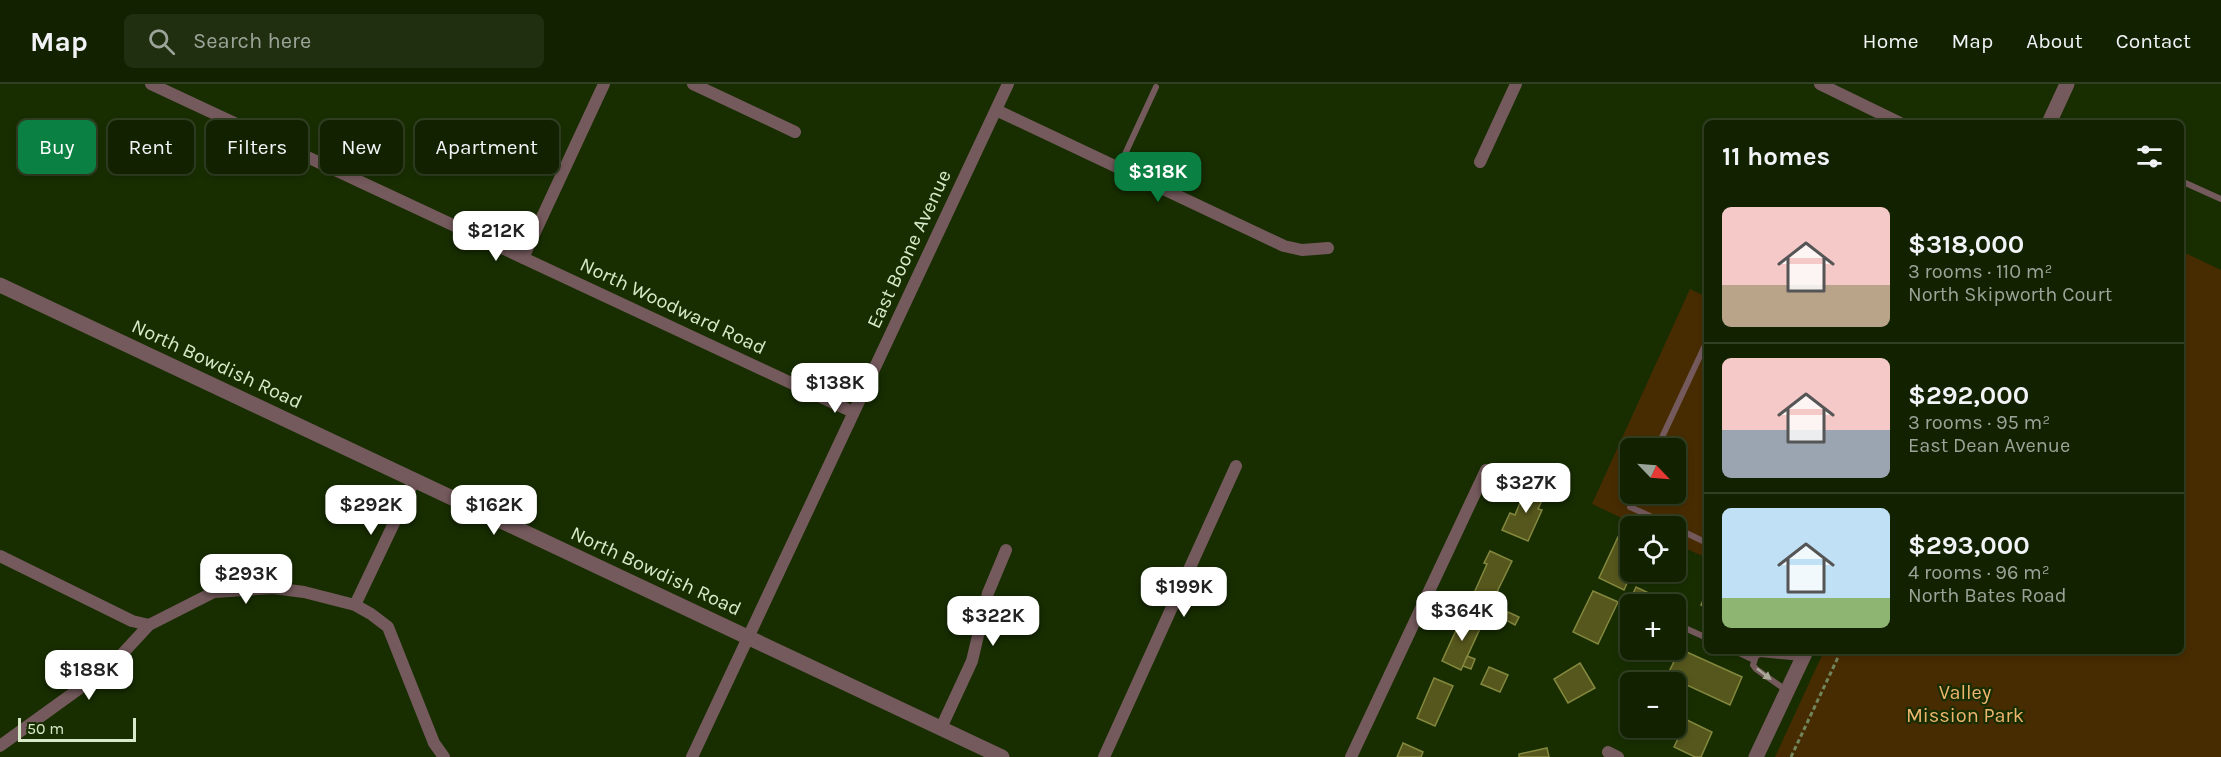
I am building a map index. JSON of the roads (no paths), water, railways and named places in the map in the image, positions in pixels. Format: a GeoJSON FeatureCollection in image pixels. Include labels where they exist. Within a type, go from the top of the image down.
{"type":"FeatureCollection","features":[{"type":"Feature","properties":{"kind":"street","name":"North Woodward Road"},"geometry":{"type":"LineString","coordinates":[[151,84],[853,412]]}},
{"type":"Feature","properties":{"kind":"street"},"geometry":{"type":"LineString","coordinates":[[523,258],[604,84]]}},
{"type":"Feature","properties":{"kind":"street"},"geometry":{"type":"LineString","coordinates":[[693,84],[795,132]]}},
{"type":"Feature","properties":{"kind":"street","name":"East Boone Avenue"},"geometry":{"type":"LineString","coordinates":[[692,757],[1008,84]]}},
{"type":"Feature","properties":{"kind":"street"},"geometry":{"type":"LineString","coordinates":[[1480,162],[1516,84]]}},
{"type":"Feature","properties":{"kind":"street"},"geometry":{"type":"LineString","coordinates":[[1821,84],[1894,120]]}},
{"type":"Feature","properties":{"kind":"street"},"geometry":{"type":"LineString","coordinates":[[2051,120],[2067,84]]}},
{"type":"Feature","properties":{"kind":"street"},"geometry":{"type":"LineString","coordinates":[[996,110],[1284,246],[1302,250],[1328,248]]}},
{"type":"Feature","properties":{"kind":"street","name":"North Bowdish Road"},"geometry":{"type":"LineString","coordinates":[[0,285],[1002,757]]}},
{"type":"Feature","properties":{"kind":"street"},"geometry":{"type":"LineString","coordinates":[[1104,757],[1236,466]]}},
{"type":"Feature","properties":{"kind":"street"},"geometry":{"type":"LineString","coordinates":[[1351,757],[1486,470]]}},
{"type":"Feature","properties":{"kind":"street"},"geometry":{"type":"LineString","coordinates":[[355,605],[414,481]]}},
{"type":"Feature","properties":{"kind":"street"},"geometry":{"type":"LineString","coordinates":[[940,728],[972,661],[988,593],[1006,550]]}},
{"type":"Feature","properties":{"kind":"street"},"geometry":{"type":"LineString","coordinates":[[0,556],[132,621],[150,624]]}},
{"type":"Feature","properties":{"kind":"street"},"geometry":{"type":"LineString","coordinates":[[0,746],[112,665],[150,624],[214,592],[273,588],[304,592],[355,605],[388,627],[434,743],[444,757]]}},
{"type":"Feature","properties":{"kind":"street"},"geometry":{"type":"LineString","coordinates":[[1756,757],[1804,654]]}},
{"type":"Feature","properties":{"kind":"lane"},"geometry":{"type":"LineString","coordinates":[[1118,168],[1156,87]]}},
{"type":"Feature","properties":{"kind":"lane"},"geometry":{"type":"LineString","coordinates":[[2184,182],[2221,199]]}},
{"type":"Feature","properties":{"kind":"lane"},"geometry":{"type":"LineString","coordinates":[[1662,438],[1704,347]]}},
{"type":"Feature","properties":{"kind":"lane"},"geometry":{"type":"LineString","coordinates":[[1631,504],[1630,507],[1650,516]]}},
{"type":"Feature","properties":{"kind":"lane"},"geometry":{"type":"LineString","coordinates":[[1686,533],[1704,542]]}},
{"type":"Feature","properties":{"kind":"lane"},"geometry":{"type":"LineString","coordinates":[[1686,629],[1704,637]]}},
{"type":"Feature","properties":{"kind":"lane"},"geometry":{"type":"LineString","coordinates":[[1741,654],[1754,660]]}},
{"type":"Feature","properties":{"kind":"lane"},"geometry":{"type":"LineString","coordinates":[[1787,691],[1756,669],[1754,660],[1760,654],[1804,654]]}},
{"type":"Feature","properties":{"kind":"park label","name":"Valley Mission Park"},"geometry":{"type":"Point","coordinates":[1965,704]}}]}
